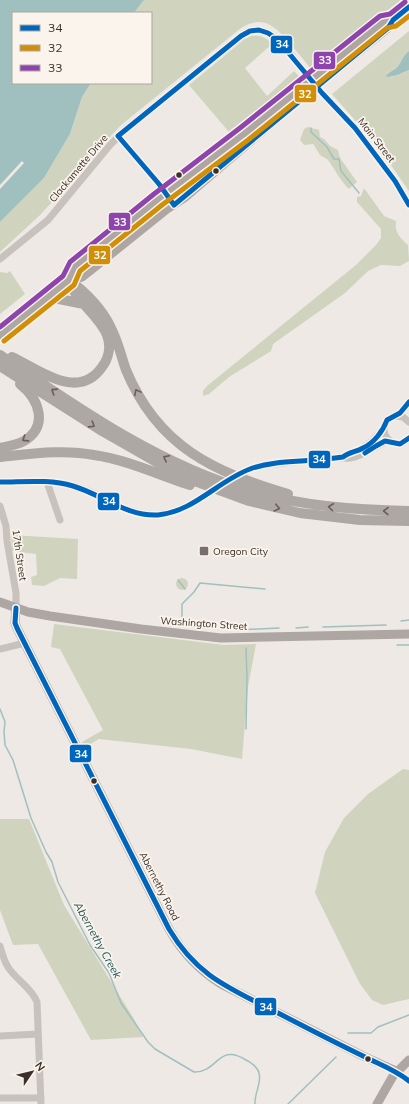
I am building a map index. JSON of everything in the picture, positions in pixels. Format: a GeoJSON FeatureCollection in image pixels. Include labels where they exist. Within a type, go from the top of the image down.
{"type":"FeatureCollection","features":[{"type":"Feature","properties":{"kind":"highway"},"geometry":{"type":"LineString","coordinates":[[0,336],[69,280]]}},
{"type":"Feature","properties":{"kind":"highway"},"geometry":{"type":"LineString","coordinates":[[0,366],[72,383],[87,380],[100,370],[108,353],[107,337],[103,328],[76,295],[69,280]]}},
{"type":"Feature","properties":{"kind":"highway"},"geometry":{"type":"LineString","coordinates":[[69,280],[83,290],[108,322],[126,370],[138,394],[149,412],[162,428],[178,444],[214,467],[253,488]]}},
{"type":"Feature","properties":{"kind":"highway"},"geometry":{"type":"LineString","coordinates":[[49,297],[84,304]]}},
{"type":"Feature","properties":{"kind":"highway"},"geometry":{"type":"LineString","coordinates":[[0,351],[16,370],[24,387],[37,403],[39,417],[35,431],[24,441],[0,448]]}},
{"type":"Feature","properties":{"kind":"highway"},"geometry":{"type":"LineString","coordinates":[[0,355],[16,370],[102,431],[188,481]]}},
{"type":"Feature","properties":{"kind":"highway"},"geometry":{"type":"LineString","coordinates":[[0,370],[16,370],[119,432],[160,455],[201,474],[253,488],[288,494],[300,502],[350,509],[409,511]]}},
{"type":"Feature","properties":{"kind":"highway"},"geometry":{"type":"LineString","coordinates":[[0,457],[58,452],[93,454],[226,492],[240,498],[287,510],[327,516],[383,521],[409,521]]}},
{"type":"Feature","properties":{"kind":"main road"},"geometry":{"type":"LineString","coordinates":[[69,280],[82,277],[174,205],[384,22],[393,20],[409,7]]}},
{"type":"Feature","properties":{"kind":"main road"},"geometry":{"type":"LineString","coordinates":[[69,280],[74,267],[244,134],[303,91]]}},
{"type":"Feature","properties":{"kind":"main road","name":"Washington Street"},"geometry":{"type":"LineString","coordinates":[[1,602],[16,608],[39,614],[221,638],[409,634]]}},
{"type":"Feature","properties":{"kind":"main road","name":"Abernethy Road"},"geometry":{"type":"LineString","coordinates":[[16,608],[16,625],[169,929],[186,954],[203,971],[221,984],[363,1056],[396,1071]]}},
{"type":"Feature","properties":{"kind":"main road"},"geometry":{"type":"LineString","coordinates":[[377,1104],[396,1071],[409,1060]]}},
{"type":"Feature","properties":{"kind":"street","name":"Clackamette Drive"},"geometry":{"type":"LineString","coordinates":[[0,259],[46,222],[118,136],[247,32],[256,30],[268,32],[277,39],[306,74]]}},
{"type":"Feature","properties":{"kind":"street","name":"Main Street"},"geometry":{"type":"LineString","coordinates":[[322,93],[355,128],[396,181],[409,205]]}},
{"type":"Feature","properties":{"kind":"street"},"geometry":{"type":"LineString","coordinates":[[118,136],[174,205]]}},
{"type":"Feature","properties":{"kind":"street"},"geometry":{"type":"LineString","coordinates":[[343,457],[347,454],[362,449],[369,444],[384,428],[387,420],[404,410],[409,402]]}},
{"type":"Feature","properties":{"kind":"street"},"geometry":{"type":"LineString","coordinates":[[395,416],[403,417],[409,422]]}},
{"type":"Feature","properties":{"kind":"street"},"geometry":{"type":"LineString","coordinates":[[384,428],[384,432],[389,441],[400,444],[408,439]]}},
{"type":"Feature","properties":{"kind":"street"},"geometry":{"type":"LineString","coordinates":[[0,482],[47,482],[78,487],[134,512],[165,514],[187,507],[240,472],[254,467],[343,457],[348,459],[357,457],[379,444],[389,441]]}},
{"type":"Feature","properties":{"kind":"street"},"geometry":{"type":"LineString","coordinates":[[47,482],[60,520]]}},
{"type":"Feature","properties":{"kind":"street","name":"17th Street"},"geometry":{"type":"LineString","coordinates":[[0,506],[6,526],[16,593],[16,608]]}},
{"type":"Feature","properties":{"kind":"street"},"geometry":{"type":"LineString","coordinates":[[0,649],[25,643]]}},
{"type":"Feature","properties":{"kind":"street"},"geometry":{"type":"LineString","coordinates":[[0,946],[8,968],[34,995],[37,1002],[41,1101],[0,1098]]}},
{"type":"Feature","properties":{"kind":"street"},"geometry":{"type":"LineString","coordinates":[[1,1036],[38,1034]]}},
{"type":"Feature","properties":{"kind":"street"},"geometry":{"type":"LineString","coordinates":[[396,1071],[409,1081]]}},
{"type":"Feature","properties":{"kind":"green space"},"geometry":{"type":"Polygon","coordinates":[[[401,0],[311,69],[280,33],[269,24],[256,22],[241,28],[121,125],[107,140],[58,201],[52,202],[0,252],[0,222],[44,178],[70,134],[82,97],[90,84],[152,84],[152,12],[135,12],[143,1],[401,0]]]}},
{"type":"Feature","properties":{"kind":"green space"},"geometry":{"type":"Polygon","coordinates":[[[409,31],[409,51],[397,67],[388,73],[391,77],[409,70],[409,191],[377,145],[332,94],[409,31]]]}},
{"type":"Feature","properties":{"kind":"green space"},"geometry":{"type":"Polygon","coordinates":[[[251,36],[263,37],[272,44],[245,68],[267,96],[294,71],[300,77],[243,124],[238,125],[229,132],[189,85],[245,39],[251,36]]]}},
{"type":"Feature","properties":{"kind":"green space"},"geometry":{"type":"Polygon","coordinates":[[[308,127],[319,130],[320,137],[330,146],[338,150],[340,158],[357,182],[349,189],[328,160],[320,155],[313,144],[304,145],[300,140],[304,129],[308,127]]]}},
{"type":"Feature","properties":{"kind":"green space"},"geometry":{"type":"Polygon","coordinates":[[[364,188],[384,216],[396,221],[397,232],[408,245],[409,261],[400,266],[381,265],[368,271],[345,293],[273,344],[271,351],[229,377],[209,394],[203,396],[203,391],[207,386],[356,265],[376,245],[381,238],[381,229],[357,202],[357,197],[361,196],[364,188]]]}},
{"type":"Feature","properties":{"kind":"green space"},"geometry":{"type":"Polygon","coordinates":[[[10,271],[25,294],[0,314],[0,272],[7,273],[10,271]]]}},
{"type":"Feature","properties":{"kind":"green space"},"geometry":{"type":"Polygon","coordinates":[[[11,535],[78,539],[77,579],[60,578],[44,586],[32,585],[31,577],[37,575],[36,554],[12,551],[11,535]]]}},
{"type":"Feature","properties":{"kind":"green space"},"geometry":{"type":"Polygon","coordinates":[[[180,578],[184,578],[188,584],[184,590],[180,590],[176,586],[176,582],[180,578]]]}},
{"type":"Feature","properties":{"kind":"green space"},"geometry":{"type":"Polygon","coordinates":[[[54,624],[224,645],[256,644],[248,687],[242,759],[191,749],[99,739],[85,747],[82,742],[103,730],[60,649],[51,647],[54,624]]]}},
{"type":"Feature","properties":{"kind":"green space"},"geometry":{"type":"Polygon","coordinates":[[[403,769],[409,770],[409,999],[383,1005],[372,1000],[360,984],[315,893],[325,852],[344,818],[368,794],[403,769]]]}},
{"type":"Feature","properties":{"kind":"green space"},"geometry":{"type":"Polygon","coordinates":[[[0,819],[29,819],[64,905],[134,1019],[143,1037],[91,1040],[38,944],[13,945],[0,910],[0,819]]]}},
{"type":"Feature","properties":{"kind":"water"},"geometry":{"type":"Polygon","coordinates":[[[0,0],[145,0],[135,12],[12,12],[12,84],[90,84],[82,97],[70,134],[44,178],[0,222],[0,0]]]}},
{"type":"Feature","properties":{"kind":"water"},"geometry":{"type":"Polygon","coordinates":[[[409,51],[409,70],[395,76],[386,77],[388,73],[398,66],[409,51]]]}},
{"type":"Feature","properties":{"kind":"pier"},"geometry":{"type":"Polygon","coordinates":[[[22,161],[24,163],[0,189],[0,185],[22,161]]]}},
{"type":"Feature","properties":{"kind":"waterway"},"geometry":{"type":"LineString","coordinates":[[311,128],[311,132],[327,147],[334,159],[339,159],[341,171],[359,193]]}},
{"type":"Feature","properties":{"kind":"waterway"},"geometry":{"type":"LineString","coordinates":[[178,580],[185,589]]}},
{"type":"Feature","properties":{"kind":"waterway"},"geometry":{"type":"LineString","coordinates":[[182,617],[182,604],[194,592],[200,583],[265,589]]}},
{"type":"Feature","properties":{"kind":"waterway"},"geometry":{"type":"LineString","coordinates":[[401,621],[409,620]]}},
{"type":"Feature","properties":{"kind":"waterway"},"geometry":{"type":"LineString","coordinates":[[323,627],[386,625]]}},
{"type":"Feature","properties":{"kind":"waterway"},"geometry":{"type":"LineString","coordinates":[[186,626],[205,628]]}},
{"type":"Feature","properties":{"kind":"waterway"},"geometry":{"type":"LineString","coordinates":[[296,628],[308,627]]}},
{"type":"Feature","properties":{"kind":"waterway"},"geometry":{"type":"LineString","coordinates":[[238,630],[279,628]]}},
{"type":"Feature","properties":{"kind":"waterway"},"geometry":{"type":"LineString","coordinates":[[397,645],[409,645]]}},
{"type":"Feature","properties":{"kind":"waterway"},"geometry":{"type":"LineString","coordinates":[[246,648],[246,729]]}},
{"type":"Feature","properties":{"kind":"waterway","name":"Abernethy Creek"},"geometry":{"type":"LineString","coordinates":[[0,709],[5,722],[5,745],[13,760],[31,818],[52,862],[58,882],[90,945],[109,973],[121,1003],[148,1042],[155,1049],[194,1072],[202,1071],[208,1068],[229,1054],[237,1055],[252,1064],[257,1069],[260,1077],[255,1104]]}},
{"type":"Feature","properties":{"kind":"waterway"},"geometry":{"type":"LineString","coordinates":[[348,1033],[371,1033],[378,1027],[409,1015]]}},
{"type":"Feature","properties":{"kind":"waterway"},"geometry":{"type":"LineString","coordinates":[[288,1104],[336,1057]]}},
{"type":"Feature","properties":{"kind":"transit line","name":"33"},"geometry":{"type":"LineString","coordinates":[[0,327],[63,276],[70,262],[154,194],[240,128],[380,16],[390,14],[405,2]]}},
{"type":"Feature","properties":{"kind":"transit line","name":"34"},"geometry":{"type":"LineString","coordinates":[[118,136],[159,184],[174,205],[388,28],[393,20],[409,7]]}},
{"type":"Feature","properties":{"kind":"transit line","name":"32"},"geometry":{"type":"LineString","coordinates":[[4,341],[74,285],[80,271],[162,205],[248,140],[387,28],[396,26],[409,16]]}},
{"type":"Feature","properties":{"kind":"transit line","name":"34"},"geometry":{"type":"LineString","coordinates":[[118,136],[241,36],[250,31],[259,30],[268,33],[277,39],[322,93],[355,128],[395,181],[409,205]]}},
{"type":"Feature","properties":{"kind":"transit line","name":"34"},"geometry":{"type":"LineString","coordinates":[[0,482],[55,482],[73,486],[125,509],[147,515],[171,513],[194,502],[238,474],[250,469],[275,463],[343,457],[367,446],[381,432],[387,420],[400,413],[409,402]]}},
{"type":"Feature","properties":{"kind":"transit line","name":"34"},"geometry":{"type":"LineString","coordinates":[[365,453],[385,441],[400,444],[409,438]]}},
{"type":"Feature","properties":{"kind":"transit line","name":"34"},"geometry":{"type":"LineString","coordinates":[[16,608],[15,623],[17,628],[169,929],[180,946],[204,971],[231,989],[392,1070],[409,1081]]}},
{"type":"Feature","properties":{"kind":"place","name":"Oregon City"},"geometry":{"type":"Point","coordinates":[204,551]}}]}
